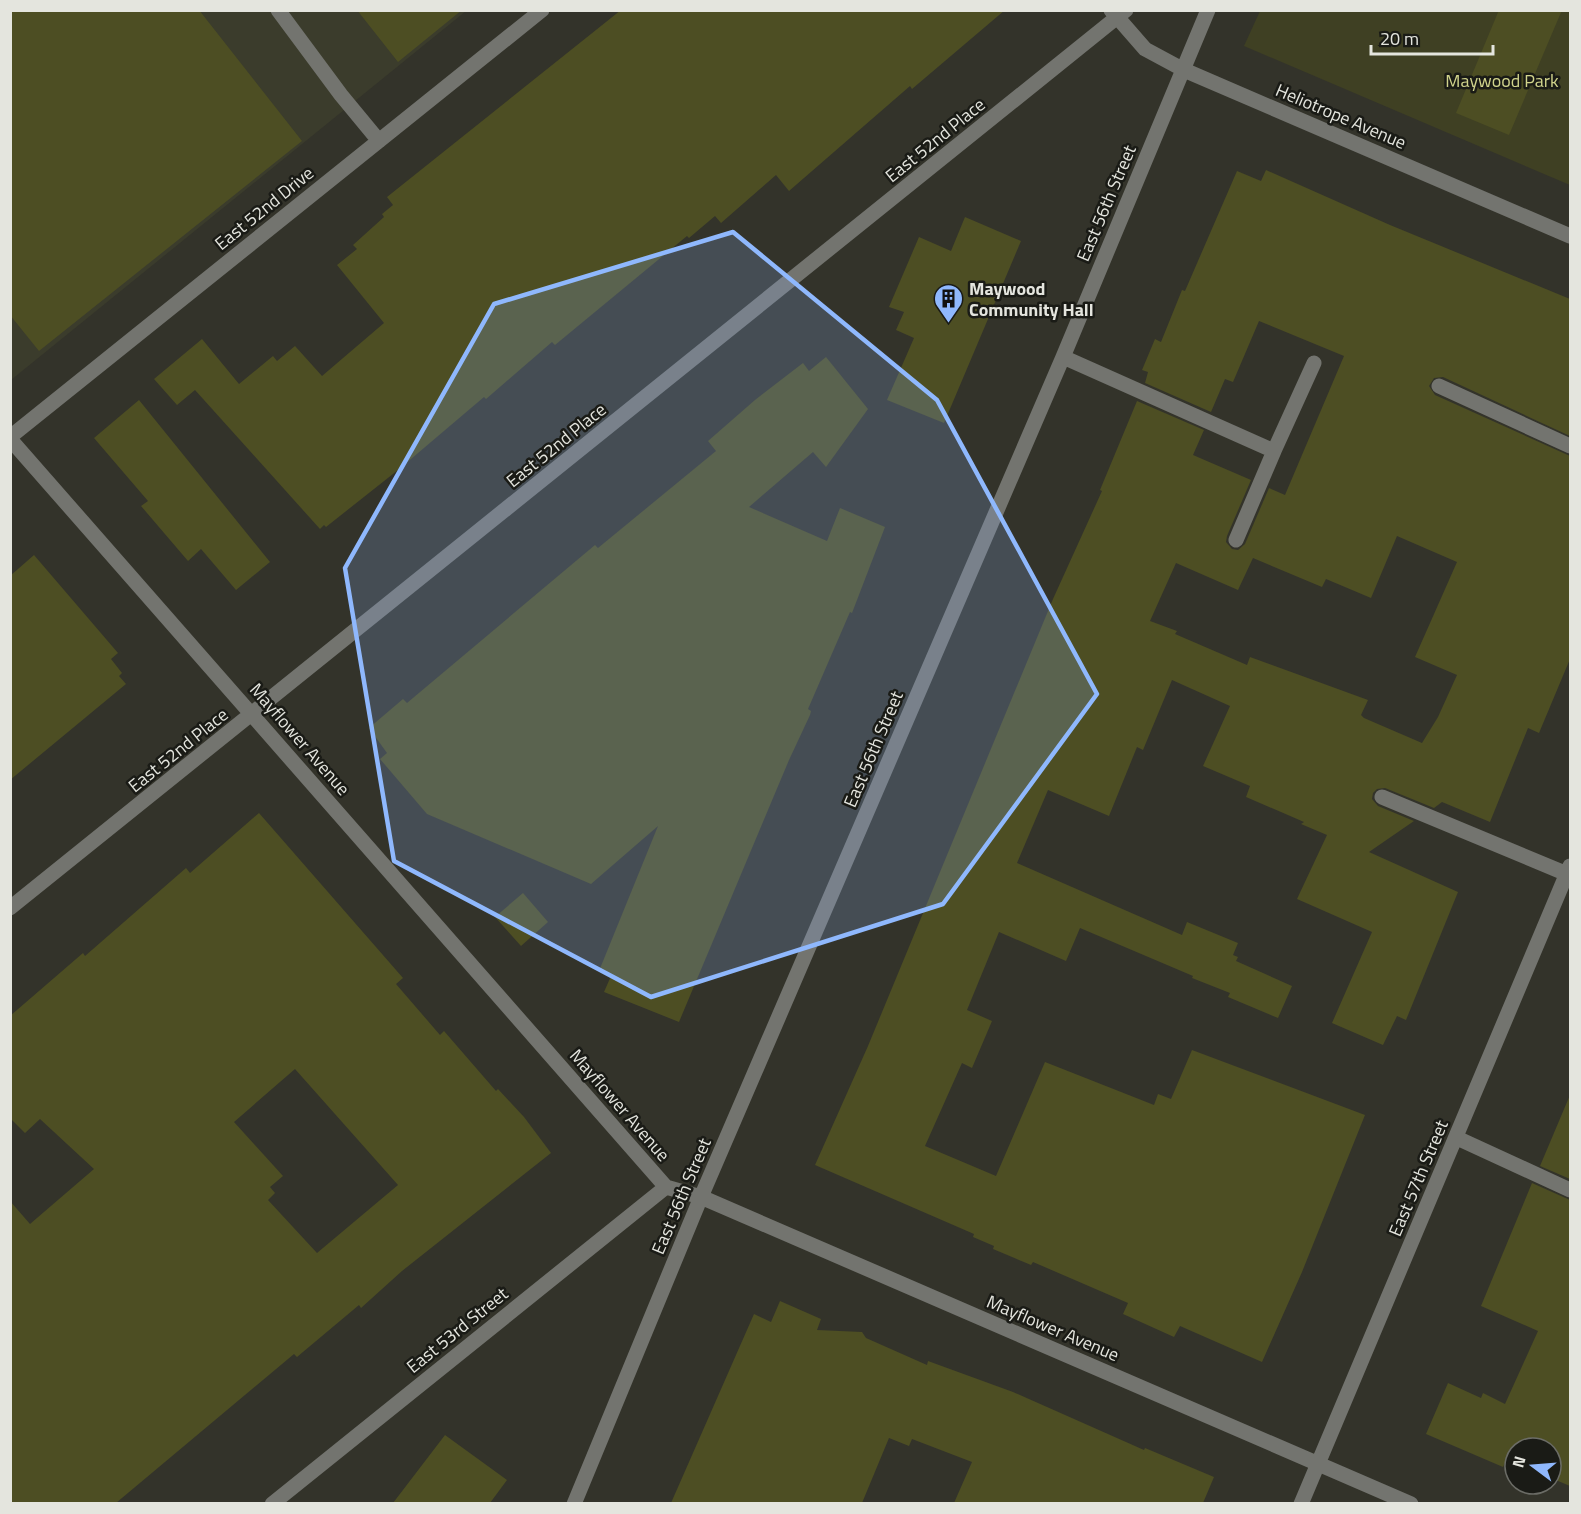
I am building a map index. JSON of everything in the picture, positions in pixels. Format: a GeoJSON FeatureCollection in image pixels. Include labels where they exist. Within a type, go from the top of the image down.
{"type":"FeatureCollection","features":[{"type":"Feature","properties":{"kind":"street"},"geometry":{"type":"LineString","coordinates":[[278,10],[341,95],[379,141]]}},
{"type":"Feature","properties":{"kind":"street","name":"East 52nd Drive"},"geometry":{"type":"LineString","coordinates":[[10,438],[542,10]]}},
{"type":"Feature","properties":{"kind":"street","name":"East 56th Street"},"geometry":{"type":"LineString","coordinates":[[574,1503],[701,1197],[1063,357],[1208,10]]}},
{"type":"Feature","properties":{"kind":"street","name":"Heliotrope Avenue"},"geometry":{"type":"LineString","coordinates":[[1118,13],[1145,49],[1184,70],[1570,236]]}},
{"type":"Feature","properties":{"kind":"street","name":"East 52nd Place"},"geometry":{"type":"LineString","coordinates":[[10,908],[252,715],[1118,13]]}},
{"type":"Feature","properties":{"kind":"street"},"geometry":{"type":"LineString","coordinates":[[1063,357],[1274,451]]}},
{"type":"Feature","properties":{"kind":"street"},"geometry":{"type":"LineString","coordinates":[[1236,540],[1314,363]]}},
{"type":"Feature","properties":{"kind":"street"},"geometry":{"type":"LineString","coordinates":[[1439,386],[1570,446]]}},
{"type":"Feature","properties":{"kind":"street","name":"Mayflower Avenue"},"geometry":{"type":"LineString","coordinates":[[10,438],[666,1187],[701,1197],[1411,1503]]}},
{"type":"Feature","properties":{"kind":"street"},"geometry":{"type":"LineString","coordinates":[[1382,797],[1569,870]]}},
{"type":"Feature","properties":{"kind":"street","name":"East 57th Street"},"geometry":{"type":"LineString","coordinates":[[1301,1503],[1569,870]]}},
{"type":"Feature","properties":{"kind":"street"},"geometry":{"type":"LineString","coordinates":[[1456,1138],[1570,1190]]}},
{"type":"Feature","properties":{"kind":"street","name":"East 53rd Street"},"geometry":{"type":"LineString","coordinates":[[272,1503],[666,1187]]}},
{"type":"Feature","properties":{"kind":"highlighted area"},"geometry":{"type":"Polygon","coordinates":[[[733,232],[937,400],[1097,694],[943,904],[651,997],[394,861],[345,568],[494,304],[733,232]]]}},
{"type":"Feature","properties":{"kind":"shaded area"},"geometry":{"type":"Polygon","coordinates":[[[11,11],[466,11],[11,380],[11,11]]]}},
{"type":"Feature","properties":{"kind":"green space","name":"Maywood Park"},"geometry":{"type":"Polygon","coordinates":[[[1260,11],[1570,11],[1570,185],[1244,46],[1260,11]]]}},
{"type":"Feature","properties":{"kind":"building"},"geometry":{"type":"Polygon","coordinates":[[[10,10],[199,10],[302,141],[39,351],[10,315],[10,10]]]}},
{"type":"Feature","properties":{"kind":"building"},"geometry":{"type":"Polygon","coordinates":[[[357,10],[462,10],[398,62],[357,10]]]}},
{"type":"Feature","properties":{"kind":"building"},"geometry":{"type":"Polygon","coordinates":[[[621,10],[1005,10],[912,89],[910,86],[789,191],[776,175],[721,223],[715,216],[689,238],[687,236],[555,345],[552,342],[398,470],[326,527],[324,525],[320,529],[195,390],[177,405],[154,379],[202,339],[239,384],[273,356],[277,361],[295,346],[322,376],[384,323],[337,265],[357,249],[353,245],[384,217],[382,214],[393,205],[387,197],[621,10]]]}},
{"type":"Feature","properties":{"kind":"building"},"geometry":{"type":"Polygon","coordinates":[[[1499,10],[1562,10],[1509,135],[1456,113],[1499,10]]]}},
{"type":"Feature","properties":{"kind":"building"},"geometry":{"type":"Polygon","coordinates":[[[1266,170],[1390,225],[1570,299],[1570,436],[1443,377],[1434,378],[1429,386],[1435,395],[1570,456],[1570,659],[1539,733],[1528,728],[1490,822],[1442,802],[1434,808],[1385,788],[1377,789],[1373,793],[1372,799],[1378,806],[1414,821],[1369,852],[1458,892],[1406,1020],[1397,1016],[1383,1045],[1332,1023],[1372,932],[1297,899],[1327,835],[1301,824],[1304,822],[1246,797],[1250,786],[1203,766],[1230,706],[1172,680],[1143,750],[1137,747],[1109,816],[1048,790],[1017,863],[1182,935],[1187,922],[1238,943],[1233,955],[1238,957],[1236,961],[1292,986],[1278,1018],[1228,997],[1230,993],[1192,978],[1193,976],[1080,928],[1066,961],[999,932],[967,1010],[992,1021],[972,1068],[962,1063],[925,1146],[996,1176],[1045,1062],[1154,1105],[1158,1094],[1171,1099],[1192,1050],[1365,1115],[1302,1272],[1262,1362],[1180,1326],[1174,1337],[1123,1314],[1128,1303],[1033,1262],[1031,1265],[993,1249],[994,1246],[973,1237],[974,1234],[815,1165],[868,1046],[1053,599],[1102,491],[1100,490],[1137,401],[1204,430],[1193,455],[1251,480],[1227,536],[1226,542],[1232,549],[1238,550],[1245,544],[1269,488],[1285,495],[1344,356],[1259,321],[1233,382],[1225,379],[1211,412],[1145,383],[1148,372],[1142,370],[1155,339],[1161,342],[1182,290],[1185,291],[1237,171],[1261,181],[1266,170]],[[1397,536],[1371,598],[1326,579],[1322,587],[1253,558],[1238,590],[1176,563],[1150,621],[1177,631],[1175,634],[1247,665],[1250,657],[1368,700],[1361,715],[1364,718],[1422,743],[1438,717],[1457,675],[1415,657],[1457,562],[1397,536]]]}},
{"type":"Feature","properties":{"kind":"building","name":"Maywood Community Hall"},"geometry":{"type":"Polygon","coordinates":[[[965,217],[1021,241],[944,423],[887,400],[914,338],[896,330],[904,312],[889,307],[919,237],[951,251],[965,217]]]}},
{"type":"Feature","properties":{"kind":"building"},"geometry":{"type":"Polygon","coordinates":[[[826,357],[868,409],[826,467],[813,452],[749,507],[827,541],[840,508],[885,527],[852,613],[850,612],[808,709],[811,711],[810,715],[679,1022],[604,992],[611,976],[599,971],[658,826],[591,884],[427,814],[380,759],[387,753],[369,728],[403,699],[407,703],[595,545],[598,548],[716,451],[708,441],[755,400],[803,363],[809,371],[826,357]]]}},
{"type":"Feature","properties":{"kind":"building"},"geometry":{"type":"Polygon","coordinates":[[[139,400],[270,562],[236,590],[201,549],[188,561],[141,506],[148,501],[94,438],[139,400]]]}},
{"type":"Feature","properties":{"kind":"building"},"geometry":{"type":"Polygon","coordinates":[[[34,555],[118,653],[111,659],[122,673],[119,676],[126,684],[10,780],[10,576],[34,555]]]}},
{"type":"Feature","properties":{"kind":"building"},"geometry":{"type":"Polygon","coordinates":[[[259,813],[403,978],[396,984],[440,1035],[444,1031],[496,1091],[498,1089],[524,1117],[551,1153],[402,1271],[361,1308],[359,1305],[297,1357],[294,1354],[116,1503],[10,1503],[10,1201],[30,1224],[94,1169],[40,1119],[25,1133],[10,1118],[10,1016],[83,953],[85,956],[186,868],[190,873],[259,813]],[[295,1069],[234,1122],[283,1176],[270,1187],[275,1193],[268,1200],[317,1253],[398,1185],[295,1069]]]}},
{"type":"Feature","properties":{"kind":"building"},"geometry":{"type":"Polygon","coordinates":[[[523,893],[548,922],[521,946],[495,917],[523,893]]]}},
{"type":"Feature","properties":{"kind":"building"},"geometry":{"type":"Polygon","coordinates":[[[1570,1095],[1570,1179],[1540,1166],[1570,1095]]]}},
{"type":"Feature","properties":{"kind":"building"},"geometry":{"type":"Polygon","coordinates":[[[1532,1183],[1570,1200],[1570,1486],[1563,1483],[1563,1436],[1503,1436],[1503,1467],[1426,1434],[1448,1383],[1481,1398],[1483,1393],[1505,1404],[1538,1331],[1481,1306],[1532,1183]]]}},
{"type":"Feature","properties":{"kind":"building"},"geometry":{"type":"Polygon","coordinates":[[[780,1301],[821,1319],[817,1330],[862,1332],[866,1338],[927,1365],[928,1361],[1013,1392],[1144,1450],[1145,1448],[1214,1477],[1203,1503],[954,1503],[972,1462],[912,1439],[909,1446],[889,1438],[862,1503],[671,1503],[754,1314],[771,1322],[780,1301]]]}},
{"type":"Feature","properties":{"kind":"building"},"geometry":{"type":"Polygon","coordinates":[[[445,1435],[507,1480],[490,1503],[393,1503],[445,1435]]]}},
{"type":"Feature","properties":{"kind":"place","name":"Maywood Community Hall"},"geometry":{"type":"Point","coordinates":[948,324]}}]}
